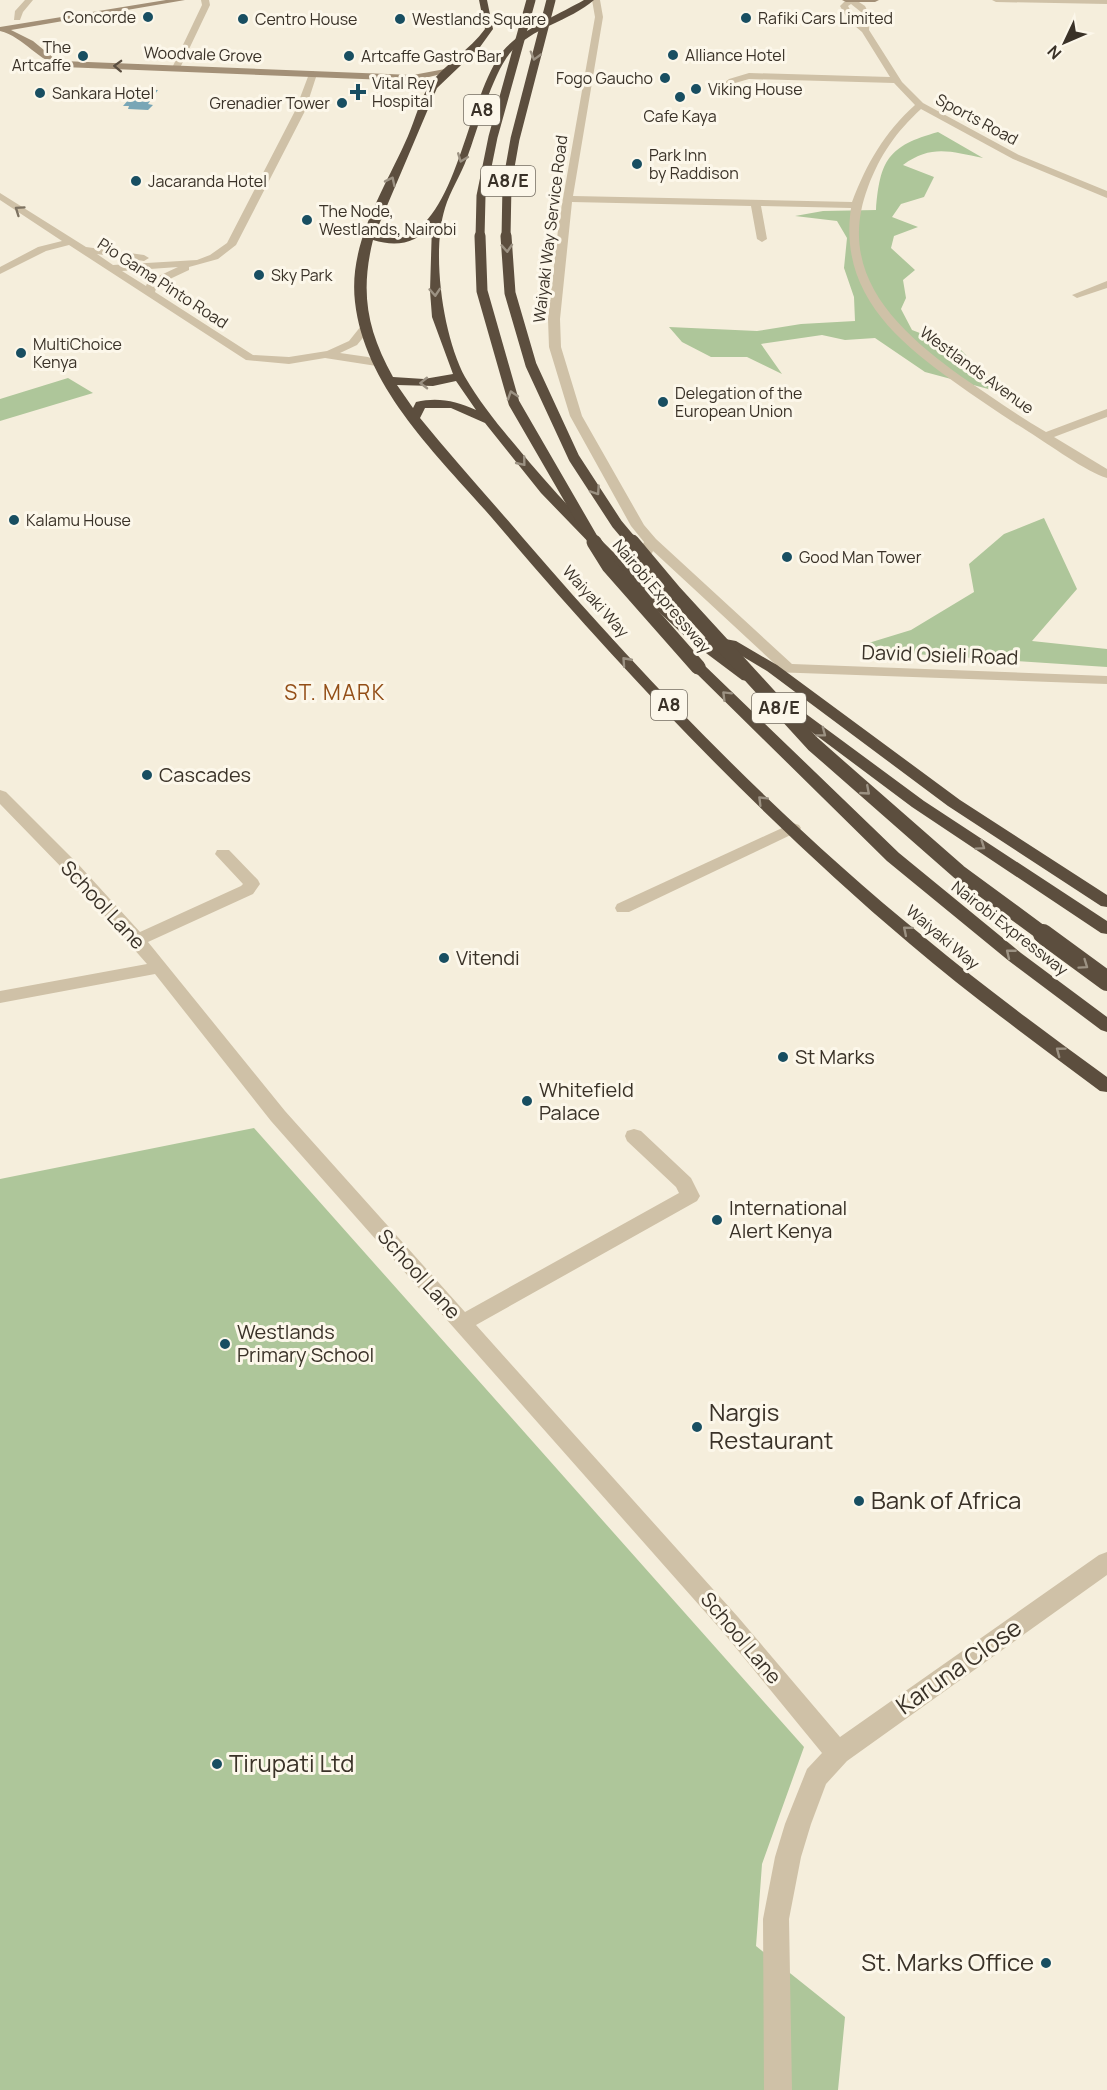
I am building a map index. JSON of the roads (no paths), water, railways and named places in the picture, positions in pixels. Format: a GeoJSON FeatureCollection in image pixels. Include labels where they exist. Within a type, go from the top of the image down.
{"type":"FeatureCollection","features":[{"type":"Feature","properties":{"kind":"highway","name":"Nairobi Expressway"},"geometry":{"type":"LineString","coordinates":[[531,0],[491,147],[481,196],[482,291],[514,403],[549,467],[609,566],[698,667],[893,857],[1015,957],[1107,1026]]}},
{"type":"Feature","properties":{"kind":"highway","name":"Nairobi Expressway"},"geometry":{"type":"LineString","coordinates":[[551,0],[515,140],[507,184],[506,237],[510,293],[531,365],[574,458],[617,524],[674,592],[813,744],[959,872],[1107,981]]}},
{"type":"Feature","properties":{"kind":"highway","name":"A8"},"geometry":{"type":"LineString","coordinates":[[590,0],[511,41],[493,77],[454,181],[440,208],[436,234],[435,291],[438,317],[459,376],[488,420],[545,490],[633,580],[694,638],[918,804],[1107,930]]}},
{"type":"Feature","properties":{"kind":"highway","name":"Waiyaki Way"},"geometry":{"type":"LineString","coordinates":[[484,3],[489,29],[488,37],[445,72],[434,87],[368,235],[360,298],[365,328],[379,365],[415,417],[545,573],[634,670],[793,828],[878,906],[983,994],[1107,1086]]}},
{"type":"Feature","properties":{"kind":"highway"},"geometry":{"type":"LineString","coordinates":[[368,235],[394,242],[412,239],[426,228],[440,208]]}},
{"type":"Feature","properties":{"kind":"highway"},"geometry":{"type":"LineString","coordinates":[[388,380],[418,384],[444,382],[459,376]]}},
{"type":"Feature","properties":{"kind":"highway"},"geometry":{"type":"LineString","coordinates":[[415,417],[420,405],[432,402],[448,403],[488,420]]}},
{"type":"Feature","properties":{"kind":"highway"},"geometry":{"type":"LineString","coordinates":[[694,638],[731,644],[772,668],[954,803],[1107,902]]}},
{"type":"Feature","properties":{"kind":"street"},"geometry":{"type":"LineString","coordinates":[[17,18],[19,11],[29,0]]}},
{"type":"Feature","properties":{"kind":"street"},"geometry":{"type":"LineString","coordinates":[[1,26],[17,18],[135,0]]}},
{"type":"Feature","properties":{"kind":"street"},"geometry":{"type":"LineString","coordinates":[[1,26],[181,0]]}},
{"type":"Feature","properties":{"kind":"street"},"geometry":{"type":"LineString","coordinates":[[176,68],[206,5],[205,0]]}},
{"type":"Feature","properties":{"kind":"street"},"geometry":{"type":"LineString","coordinates":[[475,0],[484,3]]}},
{"type":"Feature","properties":{"kind":"street","name":"Waiyaki Way Service Road"},"geometry":{"type":"LineString","coordinates":[[596,0],[599,17],[568,199],[554,319],[555,347],[576,416],[638,526],[651,542],[789,669]]}},
{"type":"Feature","properties":{"kind":"street"},"geometry":{"type":"LineString","coordinates":[[849,0],[875,0]]}},
{"type":"Feature","properties":{"kind":"street","name":"Sports Road"},"geometry":{"type":"LineString","coordinates":[[866,30],[868,23],[865,13],[859,4],[849,0],[844,6],[850,18],[866,30],[897,80],[920,105],[1016,157],[1107,195]]}},
{"type":"Feature","properties":{"kind":"street"},"geometry":{"type":"LineString","coordinates":[[996,0],[1107,2]]}},
{"type":"Feature","properties":{"kind":"street","name":"Woodvale Grove"},"geometry":{"type":"LineString","coordinates":[[1,26],[32,44],[57,63],[412,78],[445,72]]}},
{"type":"Feature","properties":{"kind":"street"},"geometry":{"type":"LineString","coordinates":[[149,294],[152,283],[214,257],[231,245],[300,111],[313,74]]}},
{"type":"Feature","properties":{"kind":"street"},"geometry":{"type":"LineString","coordinates":[[721,89],[732,81],[749,76],[897,80]]}},
{"type":"Feature","properties":{"kind":"street","name":"Woodvale Grove"},"geometry":{"type":"LineString","coordinates":[[412,78],[434,87]]}},
{"type":"Feature","properties":{"kind":"street","name":"Westlands Avenue"},"geometry":{"type":"LineString","coordinates":[[920,105],[894,128],[868,173],[856,205],[854,230],[863,279],[875,303],[915,348],[1014,419],[1107,474]]}},
{"type":"Feature","properties":{"kind":"street","name":"Pio Gama Pinto Road"},"geometry":{"type":"LineString","coordinates":[[0,196],[38,223],[250,358],[278,361],[320,355],[352,357],[379,365]]}},
{"type":"Feature","properties":{"kind":"street"},"geometry":{"type":"LineString","coordinates":[[568,199],[856,205]]}},
{"type":"Feature","properties":{"kind":"street"},"geometry":{"type":"LineString","coordinates":[[756,203],[762,239]]}},
{"type":"Feature","properties":{"kind":"street"},"geometry":{"type":"LineString","coordinates":[[35,252],[46,237],[38,223]]}},
{"type":"Feature","properties":{"kind":"street"},"geometry":{"type":"LineString","coordinates":[[0,271],[35,252],[69,242]]}},
{"type":"Feature","properties":{"kind":"street"},"geometry":{"type":"LineString","coordinates":[[35,252],[84,251],[175,264]]}},
{"type":"Feature","properties":{"kind":"street"},"geometry":{"type":"LineString","coordinates":[[111,268],[198,262]]}},
{"type":"Feature","properties":{"kind":"street"},"geometry":{"type":"LineString","coordinates":[[1077,295],[1107,284]]}},
{"type":"Feature","properties":{"kind":"street","name":"Pio Gama Pinto Road"},"geometry":{"type":"LineString","coordinates":[[320,355],[355,342],[365,328]]}},
{"type":"Feature","properties":{"kind":"street"},"geometry":{"type":"LineString","coordinates":[[1044,437],[1107,413]]}},
{"type":"Feature","properties":{"kind":"street"},"geometry":{"type":"LineString","coordinates":[[633,580],[651,542]]}},
{"type":"Feature","properties":{"kind":"street","name":"David Osieli Road"},"geometry":{"type":"LineString","coordinates":[[772,668],[1107,680]]}},
{"type":"Feature","properties":{"kind":"street","name":"School Lane"},"geometry":{"type":"LineString","coordinates":[[0,795],[72,868],[137,940],[278,1116],[730,1624],[838,1753]]}},
{"type":"Feature","properties":{"kind":"street"},"geometry":{"type":"LineString","coordinates":[[623,908],[793,828]]}},
{"type":"Feature","properties":{"kind":"street"},"geometry":{"type":"LineString","coordinates":[[137,940],[247,890],[252,884],[223,854]]}},
{"type":"Feature","properties":{"kind":"street"},"geometry":{"type":"LineString","coordinates":[[0,997],[160,967]]}},
{"type":"Feature","properties":{"kind":"street"},"geometry":{"type":"LineString","coordinates":[[462,1323],[690,1196],[684,1183],[634,1136]]}},
{"type":"Feature","properties":{"kind":"street","name":"Karuna Close"},"geometry":{"type":"LineString","coordinates":[[778,2090],[776,1919],[791,1847],[816,1777],[838,1753],[1107,1562]]}},
{"type":"Feature","properties":{"kind":"water"},"geometry":{"type":"Polygon","coordinates":[[[138,89],[158,90],[148,104],[153,105],[148,110],[128,109],[129,106],[123,106],[138,89]]]}},
{"type":"Feature","properties":{"kind":"place","name":"Concorde"},"geometry":{"type":"Point","coordinates":[148,17]}},
{"type":"Feature","properties":{"kind":"place","name":"Rafiki Cars Limited"},"geometry":{"type":"Point","coordinates":[746,18]}},
{"type":"Feature","properties":{"kind":"place","name":"Centro House"},"geometry":{"type":"Point","coordinates":[243,19]}},
{"type":"Feature","properties":{"kind":"place","name":"Westlands Square"},"geometry":{"type":"Point","coordinates":[400,19]}},
{"type":"Feature","properties":{"kind":"place","name":"Alliance Hotel"},"geometry":{"type":"Point","coordinates":[673,55]}},
{"type":"Feature","properties":{"kind":"place","name":"The Artcaffe"},"geometry":{"type":"Point","coordinates":[83,56]}},
{"type":"Feature","properties":{"kind":"place","name":"Artcaffe Gastro Bar"},"geometry":{"type":"Point","coordinates":[349,56]}},
{"type":"Feature","properties":{"kind":"place","name":"Fogo Gaucho"},"geometry":{"type":"Point","coordinates":[665,78]}},
{"type":"Feature","properties":{"kind":"place","name":"Viking House"},"geometry":{"type":"Point","coordinates":[696,89]}},
{"type":"Feature","properties":{"kind":"place","name":"Vital Rey Hospital"},"geometry":{"type":"Point","coordinates":[358,92]}},
{"type":"Feature","properties":{"kind":"place","name":"Sankara Hotel"},"geometry":{"type":"Point","coordinates":[40,93]}},
{"type":"Feature","properties":{"kind":"place","name":"Cafe Kaya"},"geometry":{"type":"Point","coordinates":[680,97]}},
{"type":"Feature","properties":{"kind":"place","name":"Grenadier Tower"},"geometry":{"type":"Point","coordinates":[342,103]}},
{"type":"Feature","properties":{"kind":"place","name":"Park Inn by Raddison"},"geometry":{"type":"Point","coordinates":[637,164]}},
{"type":"Feature","properties":{"kind":"place","name":"Jacaranda Hotel"},"geometry":{"type":"Point","coordinates":[136,181]}},
{"type":"Feature","properties":{"kind":"place","name":"The Node, Westlands, Nairobi"},"geometry":{"type":"Point","coordinates":[307,220]}},
{"type":"Feature","properties":{"kind":"place","name":"Sky Park"},"geometry":{"type":"Point","coordinates":[259,275]}},
{"type":"Feature","properties":{"kind":"place","name":"MultiChoice Kenya"},"geometry":{"type":"Point","coordinates":[21,353]}},
{"type":"Feature","properties":{"kind":"place","name":"Delegation of the European Union"},"geometry":{"type":"Point","coordinates":[663,402]}},
{"type":"Feature","properties":{"kind":"place","name":"Kalamu House"},"geometry":{"type":"Point","coordinates":[14,520]}},
{"type":"Feature","properties":{"kind":"place","name":"Good Man Tower"},"geometry":{"type":"Point","coordinates":[787,557]}},
{"type":"Feature","properties":{"kind":"place","name":"Cascades"},"geometry":{"type":"Point","coordinates":[147,775]}},
{"type":"Feature","properties":{"kind":"place","name":"Vitendi"},"geometry":{"type":"Point","coordinates":[444,958]}},
{"type":"Feature","properties":{"kind":"place","name":"St Marks"},"geometry":{"type":"Point","coordinates":[783,1057]}},
{"type":"Feature","properties":{"kind":"place","name":"Whitefield Palace"},"geometry":{"type":"Point","coordinates":[527,1101]}},
{"type":"Feature","properties":{"kind":"place","name":"International Alert Kenya"},"geometry":{"type":"Point","coordinates":[717,1220]}},
{"type":"Feature","properties":{"kind":"place","name":"Westlands Primary School"},"geometry":{"type":"Point","coordinates":[225,1344]}},
{"type":"Feature","properties":{"kind":"place","name":"Nargis Restaurant"},"geometry":{"type":"Point","coordinates":[697,1427]}},
{"type":"Feature","properties":{"kind":"place","name":"Bank of Africa"},"geometry":{"type":"Point","coordinates":[859,1501]}},
{"type":"Feature","properties":{"kind":"place","name":"Tirupati Ltd"},"geometry":{"type":"Point","coordinates":[217,1764]}},
{"type":"Feature","properties":{"kind":"place","name":"St. Marks Office"},"geometry":{"type":"Point","coordinates":[1046,1963]}},
{"type":"Feature","properties":{"kind":"district","name":"ST. MARK"},"geometry":{"type":"Point","coordinates":[335,693]}}]}
